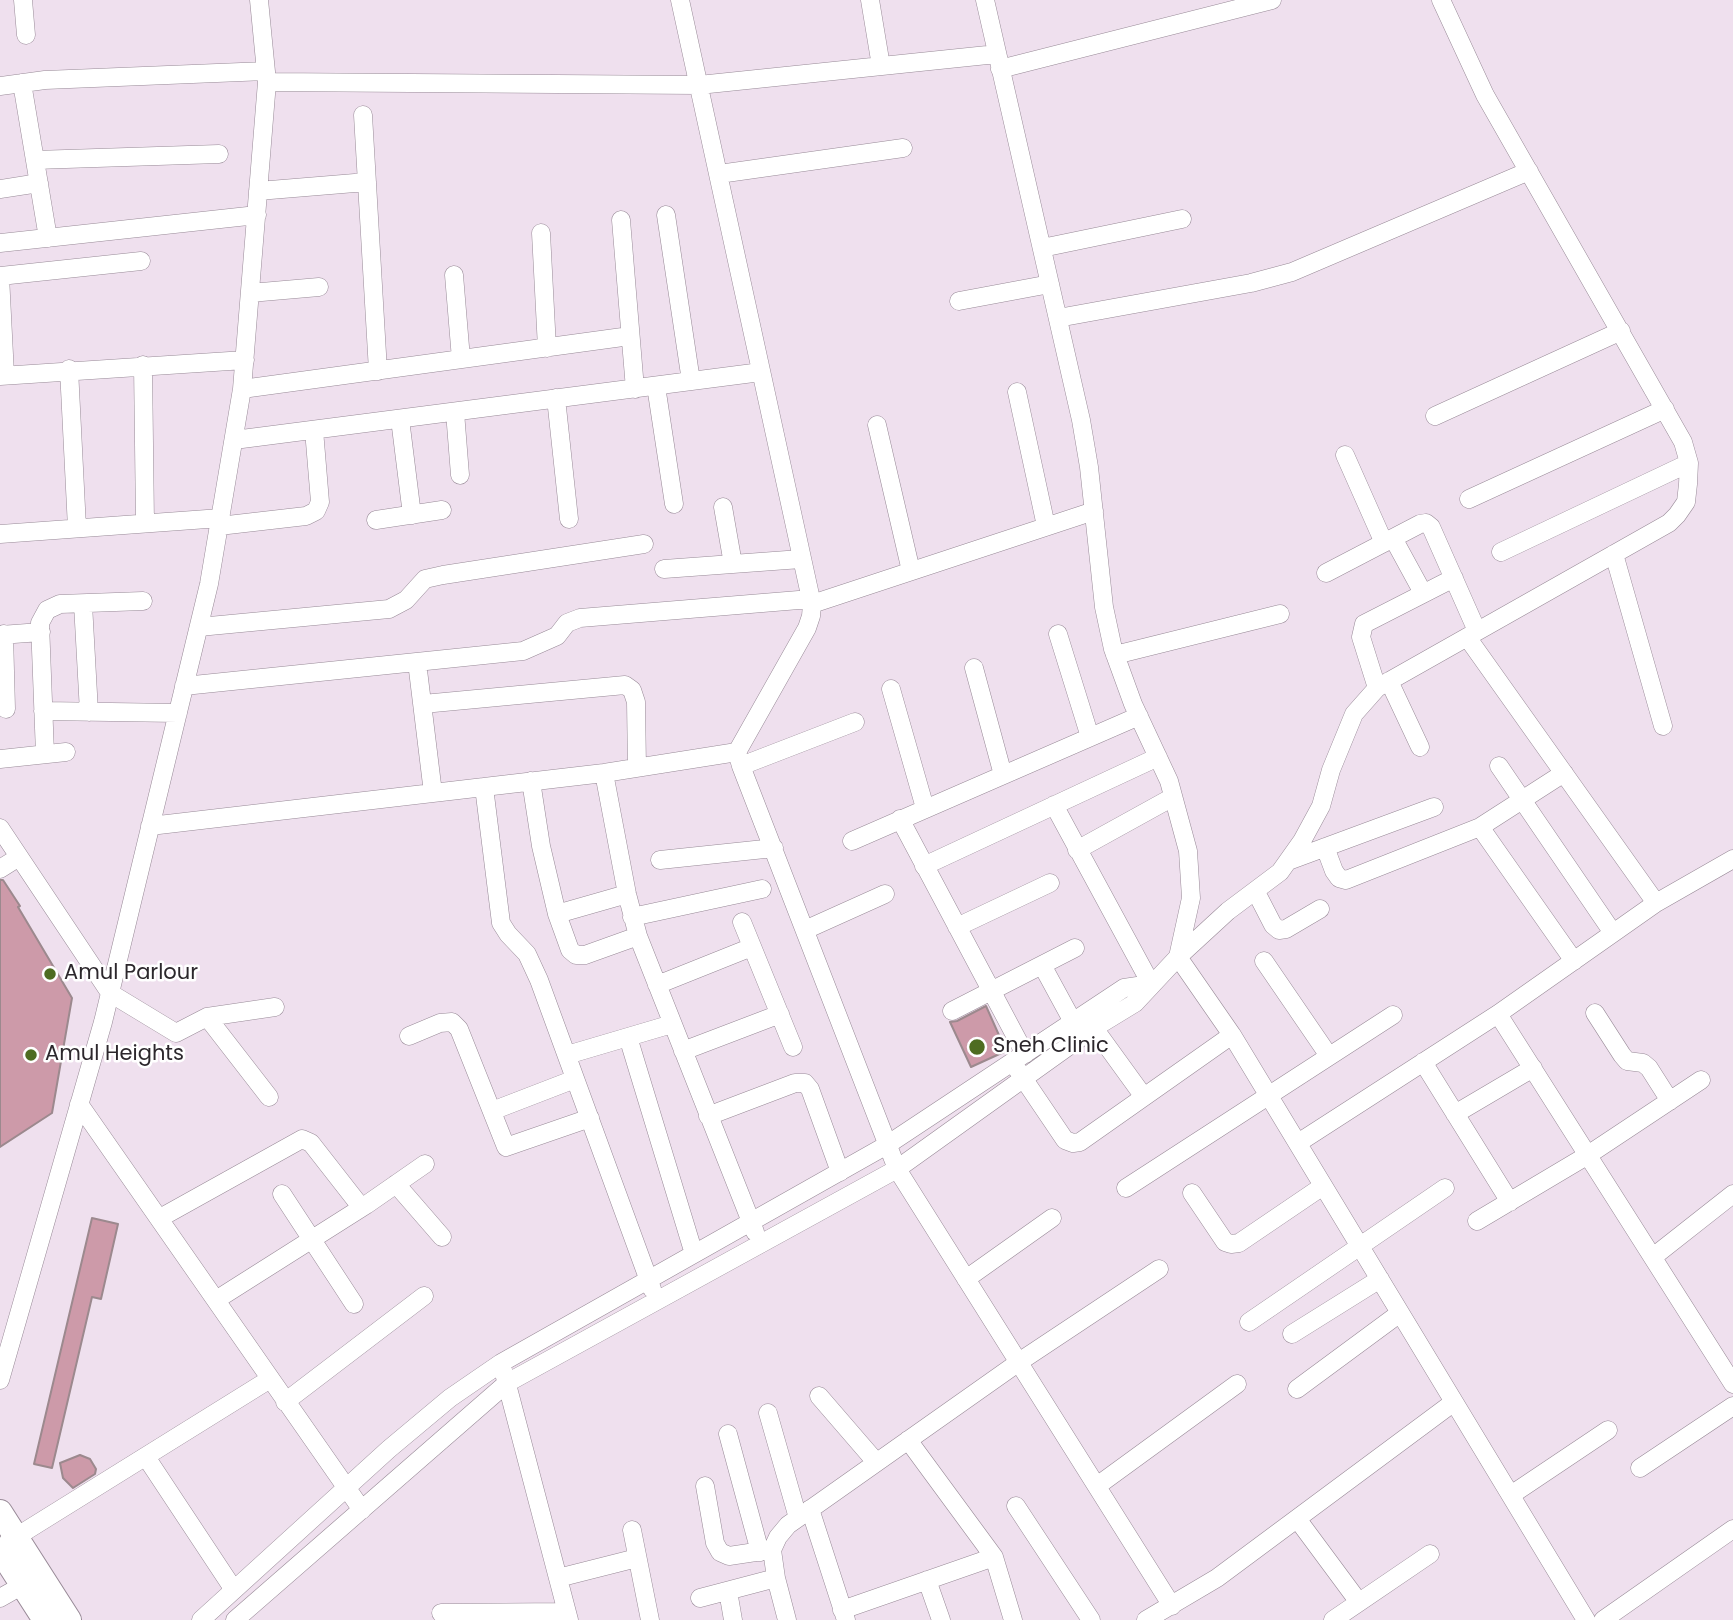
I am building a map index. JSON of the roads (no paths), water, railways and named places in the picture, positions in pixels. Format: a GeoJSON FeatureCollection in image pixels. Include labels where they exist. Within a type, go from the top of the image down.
{"type":"FeatureCollection","features":[{"type":"Feature","properties":{"kind":"highway"},"geometry":{"type":"LineString","coordinates":[[0,1512],[5,1544],[23,1584],[45,1620]]}},
{"type":"Feature","properties":{"kind":"highway"},"geometry":{"type":"LineString","coordinates":[[5,1544],[69,1620]]}},
{"type":"Feature","properties":{"kind":"street"},"geometry":{"type":"LineString","coordinates":[[23,0],[26,35]]}},
{"type":"Feature","properties":{"kind":"street"},"geometry":{"type":"LineString","coordinates":[[0,1380],[110,993],[209,584],[243,389],[267,77],[259,0]]}},
{"type":"Feature","properties":{"kind":"street"},"geometry":{"type":"LineString","coordinates":[[680,0],[811,601],[807,628],[739,759],[897,1169],[1172,1606]]}},
{"type":"Feature","properties":{"kind":"street"},"geometry":{"type":"LineString","coordinates":[[870,0],[881,66]]}},
{"type":"Feature","properties":{"kind":"street"},"geometry":{"type":"LineString","coordinates":[[985,0],[1082,420],[1104,607],[1115,655],[1173,797],[1188,851],[1191,898],[1178,957],[1232,1035],[1586,1620]]}},
{"type":"Feature","properties":{"kind":"street"},"geometry":{"type":"LineString","coordinates":[[0,86],[22,83],[267,77],[699,85],[881,66],[999,61],[1272,0]]}},
{"type":"Feature","properties":{"kind":"street"},"geometry":{"type":"LineString","coordinates":[[235,1620],[507,1383],[897,1169],[1094,1028],[1135,1003],[1178,957],[1228,911],[1280,872],[1302,841],[1321,806],[1331,770],[1354,714],[1383,684],[1669,523],[1677,515],[1686,502],[1689,463],[1683,442],[1485,94],[1441,0]]}},
{"type":"Feature","properties":{"kind":"street"},"geometry":{"type":"LineString","coordinates":[[22,83],[48,238]]}},
{"type":"Feature","properties":{"kind":"street"},"geometry":{"type":"LineString","coordinates":[[363,114],[378,371]]}},
{"type":"Feature","properties":{"kind":"street"},"geometry":{"type":"LineString","coordinates":[[719,174],[903,148]]}},
{"type":"Feature","properties":{"kind":"street"},"geometry":{"type":"LineString","coordinates":[[35,160],[219,154]]}},
{"type":"Feature","properties":{"kind":"street"},"geometry":{"type":"LineString","coordinates":[[1058,317],[1251,283],[1292,272],[1529,171]]}},
{"type":"Feature","properties":{"kind":"street"},"geometry":{"type":"LineString","coordinates":[[258,191],[368,182]]}},
{"type":"Feature","properties":{"kind":"street"},"geometry":{"type":"LineString","coordinates":[[0,189],[39,184]]}},
{"type":"Feature","properties":{"kind":"street"},"geometry":{"type":"LineString","coordinates":[[0,243],[257,215]]}},
{"type":"Feature","properties":{"kind":"street"},"geometry":{"type":"LineString","coordinates":[[666,215],[691,381]]}},
{"type":"Feature","properties":{"kind":"street"},"geometry":{"type":"LineString","coordinates":[[1042,248],[1182,219]]}},
{"type":"Feature","properties":{"kind":"street"},"geometry":{"type":"LineString","coordinates":[[621,220],[635,388]]}},
{"type":"Feature","properties":{"kind":"street"},"geometry":{"type":"LineString","coordinates":[[541,233],[547,348]]}},
{"type":"Feature","properties":{"kind":"street"},"geometry":{"type":"LineString","coordinates":[[141,261],[0,276],[2,375],[245,360]]}},
{"type":"Feature","properties":{"kind":"street"},"geometry":{"type":"LineString","coordinates":[[454,275],[461,359]]}},
{"type":"Feature","properties":{"kind":"street"},"geometry":{"type":"LineString","coordinates":[[959,301],[1050,284]]}},
{"type":"Feature","properties":{"kind":"street"},"geometry":{"type":"LineString","coordinates":[[250,293],[319,287]]}},
{"type":"Feature","properties":{"kind":"street"},"geometry":{"type":"LineString","coordinates":[[1435,415],[1621,331]]}},
{"type":"Feature","properties":{"kind":"street"},"geometry":{"type":"LineString","coordinates":[[243,389],[630,336]]}},
{"type":"Feature","properties":{"kind":"street"},"geometry":{"type":"LineString","coordinates":[[143,365],[145,523]]}},
{"type":"Feature","properties":{"kind":"street"},"geometry":{"type":"LineString","coordinates":[[69,369],[77,528]]}},
{"type":"Feature","properties":{"kind":"street"},"geometry":{"type":"LineString","coordinates":[[234,440],[761,372]]}},
{"type":"Feature","properties":{"kind":"street"},"geometry":{"type":"LineString","coordinates":[[656,386],[674,504]]}},
{"type":"Feature","properties":{"kind":"street"},"geometry":{"type":"LineString","coordinates":[[1017,392],[1046,526]]}},
{"type":"Feature","properties":{"kind":"street"},"geometry":{"type":"LineString","coordinates":[[556,398],[569,519]]}},
{"type":"Feature","properties":{"kind":"street"},"geometry":{"type":"LineString","coordinates":[[1469,499],[1665,409]]}},
{"type":"Feature","properties":{"kind":"street"},"geometry":{"type":"LineString","coordinates":[[455,412],[460,475]]}},
{"type":"Feature","properties":{"kind":"street"},"geometry":{"type":"LineString","coordinates":[[400,419],[412,515]]}},
{"type":"Feature","properties":{"kind":"street"},"geometry":{"type":"LineString","coordinates":[[877,425],[911,571]]}},
{"type":"Feature","properties":{"kind":"street"},"geometry":{"type":"LineString","coordinates":[[0,534],[145,523],[220,522],[306,516],[316,512],[320,502],[314,430]]}},
{"type":"Feature","properties":{"kind":"street"},"geometry":{"type":"LineString","coordinates":[[1345,455],[1388,541],[1423,593]]}},
{"type":"Feature","properties":{"kind":"street"},"geometry":{"type":"LineString","coordinates":[[1501,552],[1689,463]]}},
{"type":"Feature","properties":{"kind":"street"},"geometry":{"type":"LineString","coordinates":[[723,507],[733,564]]}},
{"type":"Feature","properties":{"kind":"street"},"geometry":{"type":"LineString","coordinates":[[376,520],[442,510]]}},
{"type":"Feature","properties":{"kind":"street"},"geometry":{"type":"LineString","coordinates":[[184,685],[523,651],[557,636],[567,623],[580,618],[811,601],[1094,511]]}},
{"type":"Feature","properties":{"kind":"street"},"geometry":{"type":"LineString","coordinates":[[1326,573],[1426,523],[1432,527],[1454,578],[1472,634],[1564,773],[1656,903]]}},
{"type":"Feature","properties":{"kind":"street"},"geometry":{"type":"LineString","coordinates":[[199,627],[389,609],[406,600],[425,579],[644,544]]}},
{"type":"Feature","properties":{"kind":"street"},"geometry":{"type":"LineString","coordinates":[[1614,554],[1663,726]]}},
{"type":"Feature","properties":{"kind":"street"},"geometry":{"type":"LineString","coordinates":[[664,569],[801,559]]}},
{"type":"Feature","properties":{"kind":"street"},"geometry":{"type":"LineString","coordinates":[[1420,747],[1383,684],[1361,630],[1364,624],[1454,578]]}},
{"type":"Feature","properties":{"kind":"street"},"geometry":{"type":"LineString","coordinates":[[45,754],[40,623],[47,610],[60,604],[143,601]]}},
{"type":"Feature","properties":{"kind":"street"},"geometry":{"type":"LineString","coordinates":[[83,604],[89,712]]}},
{"type":"Feature","properties":{"kind":"street"},"geometry":{"type":"LineString","coordinates":[[1115,655],[1280,614]]}},
{"type":"Feature","properties":{"kind":"street"},"geometry":{"type":"LineString","coordinates":[[6,709],[2,634],[41,632]]}},
{"type":"Feature","properties":{"kind":"street"},"geometry":{"type":"LineString","coordinates":[[1058,634],[1090,737]]}},
{"type":"Feature","properties":{"kind":"street"},"geometry":{"type":"LineString","coordinates":[[417,662],[433,793]]}},
{"type":"Feature","properties":{"kind":"street"},"geometry":{"type":"LineString","coordinates":[[974,668],[1003,775]]}},
{"type":"Feature","properties":{"kind":"street"},"geometry":{"type":"LineString","coordinates":[[422,704],[625,685],[632,690],[636,702],[637,768]]}},
{"type":"Feature","properties":{"kind":"street"},"geometry":{"type":"LineString","coordinates":[[891,689],[925,808]]}},
{"type":"Feature","properties":{"kind":"street"},"geometry":{"type":"LineString","coordinates":[[43,711],[178,713]]}},
{"type":"Feature","properties":{"kind":"street"},"geometry":{"type":"LineString","coordinates":[[852,841],[1139,716]]}},
{"type":"Feature","properties":{"kind":"street"},"geometry":{"type":"LineString","coordinates":[[150,826],[637,768],[739,759],[855,722]]}},
{"type":"Feature","properties":{"kind":"street"},"geometry":{"type":"LineString","coordinates":[[0,759],[66,752]]}},
{"type":"Feature","properties":{"kind":"street"},"geometry":{"type":"LineString","coordinates":[[924,866],[1158,757]]}},
{"type":"Feature","properties":{"kind":"street"},"geometry":{"type":"LineString","coordinates":[[1499,766],[1614,933]]}},
{"type":"Feature","properties":{"kind":"street"},"geometry":{"type":"LineString","coordinates":[[604,772],[627,894],[638,936],[750,1222],[762,1245]]}},
{"type":"Feature","properties":{"kind":"street"},"geometry":{"type":"LineString","coordinates":[[1325,847],[1334,871],[1339,878],[1346,880],[1480,827],[1564,773]]}},
{"type":"Feature","properties":{"kind":"street"},"geometry":{"type":"LineString","coordinates":[[531,781],[541,846],[557,915],[570,950],[576,955],[585,955],[638,936]]}},
{"type":"Feature","properties":{"kind":"street"},"geometry":{"type":"LineString","coordinates":[[484,787],[502,923],[508,934],[527,954],[567,1055],[657,1302]]}},
{"type":"Feature","properties":{"kind":"street"},"geometry":{"type":"LineString","coordinates":[[1077,850],[1173,797]]}},
{"type":"Feature","properties":{"kind":"street"},"geometry":{"type":"LineString","coordinates":[[1054,805],[1152,984]]}},
{"type":"Feature","properties":{"kind":"street"},"geometry":{"type":"LineString","coordinates":[[1288,861],[1434,807]]}},
{"type":"Feature","properties":{"kind":"street"},"geometry":{"type":"LineString","coordinates":[[900,819],[990,990],[1018,1058],[1023,1078],[1065,1140],[1080,1142],[1232,1035]]}},
{"type":"Feature","properties":{"kind":"street"},"geometry":{"type":"LineString","coordinates":[[1480,827],[1574,961]]}},
{"type":"Feature","properties":{"kind":"street"},"geometry":{"type":"LineString","coordinates":[[0,828],[110,993],[176,1033],[207,1017],[275,1007]]}},
{"type":"Feature","properties":{"kind":"street"},"geometry":{"type":"LineString","coordinates":[[660,860],[774,848]]}},
{"type":"Feature","properties":{"kind":"street"},"geometry":{"type":"LineString","coordinates":[[0,869],[19,857]]}},
{"type":"Feature","properties":{"kind":"street"},"geometry":{"type":"LineString","coordinates":[[1298,1143],[1498,1014],[1656,903],[1733,859]]}},
{"type":"Feature","properties":{"kind":"street"},"geometry":{"type":"LineString","coordinates":[[957,928],[1050,883]]}},
{"type":"Feature","properties":{"kind":"street"},"geometry":{"type":"LineString","coordinates":[[632,916],[762,889]]}},
{"type":"Feature","properties":{"kind":"street"},"geometry":{"type":"LineString","coordinates":[[1256,892],[1273,925],[1279,930],[1286,929],[1320,909]]}},
{"type":"Feature","properties":{"kind":"street"},"geometry":{"type":"LineString","coordinates":[[557,915],[627,894]]}},
{"type":"Feature","properties":{"kind":"street"},"geometry":{"type":"LineString","coordinates":[[805,930],[885,894]]}},
{"type":"Feature","properties":{"kind":"street"},"geometry":{"type":"LineString","coordinates":[[742,922],[793,1047]]}},
{"type":"Feature","properties":{"kind":"street"},"geometry":{"type":"LineString","coordinates":[[657,985],[752,947]]}},
{"type":"Feature","properties":{"kind":"street"},"geometry":{"type":"LineString","coordinates":[[953,1011],[1075,948]]}},
{"type":"Feature","properties":{"kind":"street"},"geometry":{"type":"LineString","coordinates":[[1264,961],[1329,1056]]}},
{"type":"Feature","properties":{"kind":"street"},"geometry":{"type":"LineString","coordinates":[[1042,965],[1073,1022]]}},
{"type":"Feature","properties":{"kind":"street"},"geometry":{"type":"LineString","coordinates":[[201,1620],[345,1488],[450,1398],[501,1363],[887,1145],[1124,989],[1152,984]]}},
{"type":"Feature","properties":{"kind":"street"},"geometry":{"type":"LineString","coordinates":[[1595,1013],[1627,1061],[1643,1063],[1670,1101]]}},
{"type":"Feature","properties":{"kind":"street"},"geometry":{"type":"LineString","coordinates":[[683,1051],[780,1014]]}},
{"type":"Feature","properties":{"kind":"street"},"geometry":{"type":"LineString","coordinates":[[1498,1014],[1733,1384]]}},
{"type":"Feature","properties":{"kind":"street"},"geometry":{"type":"LineString","coordinates":[[1126,1188],[1393,1015]]}},
{"type":"Feature","properties":{"kind":"street"},"geometry":{"type":"LineString","coordinates":[[207,1017],[269,1097]]}},
{"type":"Feature","properties":{"kind":"street"},"geometry":{"type":"LineString","coordinates":[[409,1036],[440,1023],[452,1022],[459,1029],[506,1147],[590,1118]]}},
{"type":"Feature","properties":{"kind":"street"},"geometry":{"type":"LineString","coordinates":[[567,1055],[672,1024]]}},
{"type":"Feature","properties":{"kind":"street"},"geometry":{"type":"LineString","coordinates":[[1094,1028],[1144,1097]]}},
{"type":"Feature","properties":{"kind":"street"},"geometry":{"type":"LineString","coordinates":[[628,1037],[694,1254]]}},
{"type":"Feature","properties":{"kind":"street"},"geometry":{"type":"LineString","coordinates":[[1423,1062],[1510,1202]]}},
{"type":"Feature","properties":{"kind":"street"},"geometry":{"type":"LineString","coordinates":[[1455,1114],[1533,1068]]}},
{"type":"Feature","properties":{"kind":"street"},"geometry":{"type":"LineString","coordinates":[[492,1111],[575,1079]]}},
{"type":"Feature","properties":{"kind":"street"},"geometry":{"type":"LineString","coordinates":[[1477,1221],[1588,1155],[1701,1080]]}},
{"type":"Feature","properties":{"kind":"street"},"geometry":{"type":"LineString","coordinates":[[708,1116],[795,1083],[804,1083],[810,1090],[840,1172]]}},
{"type":"Feature","properties":{"kind":"street"},"geometry":{"type":"LineString","coordinates":[[79,1104],[362,1510]]}},
{"type":"Feature","properties":{"kind":"street"},"geometry":{"type":"LineString","coordinates":[[160,1218],[303,1139],[310,1143],[361,1207]]}},
{"type":"Feature","properties":{"kind":"street"},"geometry":{"type":"LineString","coordinates":[[216,1300],[425,1164]]}},
{"type":"Feature","properties":{"kind":"street"},"geometry":{"type":"LineString","coordinates":[[396,1184],[442,1237]]}},
{"type":"Feature","properties":{"kind":"street"},"geometry":{"type":"LineString","coordinates":[[1192,1193],[1225,1241],[1231,1244],[1239,1243],[1324,1186]]}},
{"type":"Feature","properties":{"kind":"street"},"geometry":{"type":"LineString","coordinates":[[1249,1322],[1445,1188]]}},
{"type":"Feature","properties":{"kind":"street"},"geometry":{"type":"LineString","coordinates":[[282,1195],[354,1304]]}},
{"type":"Feature","properties":{"kind":"street"},"geometry":{"type":"LineString","coordinates":[[1653,1257],[1732,1197]]}},
{"type":"Feature","properties":{"kind":"street"},"geometry":{"type":"LineString","coordinates":[[966,1279],[1052,1218]]}},
{"type":"Feature","properties":{"kind":"street"},"geometry":{"type":"LineString","coordinates":[[705,1486],[715,1543],[720,1552],[729,1556],[766,1551],[804,1513],[1019,1362],[1159,1269]]}},
{"type":"Feature","properties":{"kind":"street"},"geometry":{"type":"LineString","coordinates":[[1292,1334],[1380,1279]]}},
{"type":"Feature","properties":{"kind":"street"},"geometry":{"type":"LineString","coordinates":[[285,1402],[424,1296]]}},
{"type":"Feature","properties":{"kind":"street"},"geometry":{"type":"LineString","coordinates":[[1297,1389],[1400,1313]]}},
{"type":"Feature","properties":{"kind":"street"},"geometry":{"type":"LineString","coordinates":[[441,1613],[568,1616],[501,1363]]}},
{"type":"Feature","properties":{"kind":"street"},"geometry":{"type":"LineString","coordinates":[[5,1544],[270,1379]]}},
{"type":"Feature","properties":{"kind":"street"},"geometry":{"type":"LineString","coordinates":[[1097,1486],[1237,1384]]}},
{"type":"Feature","properties":{"kind":"street"},"geometry":{"type":"LineString","coordinates":[[819,1396],[876,1462]]}},
{"type":"Feature","properties":{"kind":"street"},"geometry":{"type":"LineString","coordinates":[[1146,1620],[1217,1578],[1454,1402]]}},
{"type":"Feature","properties":{"kind":"street"},"geometry":{"type":"LineString","coordinates":[[1640,1468],[1733,1406]]}},
{"type":"Feature","properties":{"kind":"street"},"geometry":{"type":"LineString","coordinates":[[768,1413],[844,1615],[927,1580],[994,1557]]}},
{"type":"Feature","properties":{"kind":"street"},"geometry":{"type":"LineString","coordinates":[[1511,1496],[1608,1430]]}},
{"type":"Feature","properties":{"kind":"street"},"geometry":{"type":"LineString","coordinates":[[728,1434],[776,1578],[787,1620]]}},
{"type":"Feature","properties":{"kind":"street"},"geometry":{"type":"LineString","coordinates":[[908,1440],[994,1557],[1013,1620]]}},
{"type":"Feature","properties":{"kind":"street"},"geometry":{"type":"LineString","coordinates":[[146,1457],[234,1590]]}},
{"type":"Feature","properties":{"kind":"street"},"geometry":{"type":"LineString","coordinates":[[1016,1506],[1091,1620]]}},
{"type":"Feature","properties":{"kind":"street"},"geometry":{"type":"LineString","coordinates":[[1298,1520],[1358,1601]]}},
{"type":"Feature","properties":{"kind":"street"},"geometry":{"type":"LineString","coordinates":[[1603,1620],[1733,1529]]}},
{"type":"Feature","properties":{"kind":"street"},"geometry":{"type":"LineString","coordinates":[[632,1530],[650,1620]]}},
{"type":"Feature","properties":{"kind":"street"},"geometry":{"type":"LineString","coordinates":[[1333,1620],[1430,1554]]}},
{"type":"Feature","properties":{"kind":"street"},"geometry":{"type":"LineString","coordinates":[[558,1578],[637,1558]]}},
{"type":"Feature","properties":{"kind":"street"},"geometry":{"type":"LineString","coordinates":[[700,1598],[776,1578]]}},
{"type":"Feature","properties":{"kind":"street"},"geometry":{"type":"LineString","coordinates":[[927,1580],[941,1620]]}},
{"type":"Feature","properties":{"kind":"street"},"geometry":{"type":"LineString","coordinates":[[0,1598],[23,1584]]}},
{"type":"Feature","properties":{"kind":"street"},"geometry":{"type":"LineString","coordinates":[[728,1591],[733,1620]]}},
{"type":"Feature","properties":{"kind":"place","name":"Amul Parlour"},"geometry":{"type":"Point","coordinates":[50,974]}},
{"type":"Feature","properties":{"kind":"place","name":"Sneh Clinic"},"geometry":{"type":"Point","coordinates":[977,1047]}},
{"type":"Feature","properties":{"kind":"place","name":"Amul Heights"},"geometry":{"type":"Point","coordinates":[31,1055]}}]}
